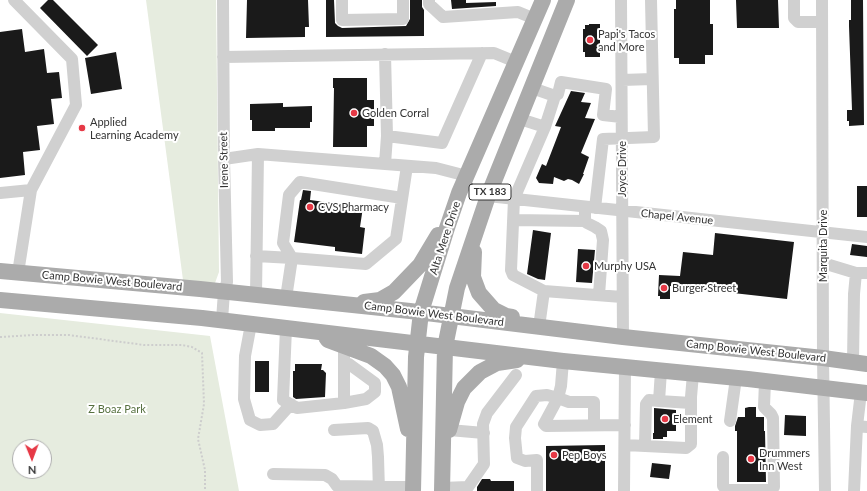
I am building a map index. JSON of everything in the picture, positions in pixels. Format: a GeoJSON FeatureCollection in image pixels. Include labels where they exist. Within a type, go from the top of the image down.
{"type":"FeatureCollection","features":[{"type":"Feature","properties":{"kind":"main road","name":"Alta Mere Drive"},"geometry":{"type":"LineString","coordinates":[[413,489],[417,343],[421,312],[453,210],[466,176],[543,0]]}},
{"type":"Feature","properties":{"kind":"main road","name":"TX 183"},"geometry":{"type":"LineString","coordinates":[[442,489],[445,347],[457,288],[488,196],[567,0]]}},
{"type":"Feature","properties":{"kind":"main road"},"geometry":{"type":"LineString","coordinates":[[338,304],[380,300],[394,292],[420,265],[453,210]]}},
{"type":"Feature","properties":{"kind":"main road"},"geometry":{"type":"LineString","coordinates":[[474,235],[473,277],[479,294],[486,304],[506,316],[539,325]]}},
{"type":"Feature","properties":{"kind":"main road","name":"Camp Bowie West Boulevard"},"geometry":{"type":"LineString","coordinates":[[0,271],[421,312],[539,325],[604,335],[860,363]]}},
{"type":"Feature","properties":{"kind":"main road"},"geometry":{"type":"LineString","coordinates":[[0,300],[222,320],[445,347],[864,392]]}},
{"type":"Feature","properties":{"kind":"main road"},"geometry":{"type":"LineString","coordinates":[[320,332],[328,340],[371,356],[385,366],[392,375],[399,387],[414,458]]}},
{"type":"Feature","properties":{"kind":"main road"},"geometry":{"type":"LineString","coordinates":[[443,459],[457,402],[464,388],[480,372],[497,363],[514,360],[563,360]]}},
{"type":"Feature","properties":{"kind":"street"},"geometry":{"type":"LineString","coordinates":[[14,0],[72,59],[76,105],[31,190],[18,273]]}},
{"type":"Feature","properties":{"kind":"street","name":"Irene Street"},"geometry":{"type":"LineString","coordinates":[[222,320],[224,292],[227,282],[224,159],[223,0]]}},
{"type":"Feature","properties":{"kind":"street"},"geometry":{"type":"LineString","coordinates":[[342,0],[342,20],[402,19],[403,0]]}},
{"type":"Feature","properties":{"kind":"street"},"geometry":{"type":"LineString","coordinates":[[429,0],[429,4],[443,17],[518,12],[535,19]]}},
{"type":"Feature","properties":{"kind":"street","name":"Joyce Drive"},"geometry":{"type":"LineString","coordinates":[[621,0],[623,337]]}},
{"type":"Feature","properties":{"kind":"street"},"geometry":{"type":"LineString","coordinates":[[585,221],[590,207],[603,139],[654,137],[650,0]]}},
{"type":"Feature","properties":{"kind":"street"},"geometry":{"type":"LineString","coordinates":[[794,0],[794,18],[798,22],[822,22]]}},
{"type":"Feature","properties":{"kind":"street","name":"Marquita Drive"},"geometry":{"type":"LineString","coordinates":[[822,0],[825,491]]}},
{"type":"Feature","properties":{"kind":"street"},"geometry":{"type":"LineString","coordinates":[[387,136],[442,143],[482,53]]}},
{"type":"Feature","properties":{"kind":"street"},"geometry":{"type":"LineString","coordinates":[[223,57],[494,53],[516,62]]}},
{"type":"Feature","properties":{"kind":"street"},"geometry":{"type":"LineString","coordinates":[[385,54],[387,136],[385,164]]}},
{"type":"Feature","properties":{"kind":"street"},"geometry":{"type":"LineString","coordinates":[[622,80],[652,79]]}},
{"type":"Feature","properties":{"kind":"street"},"geometry":{"type":"LineString","coordinates":[[621,117],[603,115],[606,89],[561,82],[545,127],[514,199],[511,270],[513,276],[544,291],[622,296]]}},
{"type":"Feature","properties":{"kind":"street"},"geometry":{"type":"LineString","coordinates":[[532,88],[555,96]]}},
{"type":"Feature","properties":{"kind":"street"},"geometry":{"type":"LineString","coordinates":[[520,118],[545,127]]}},
{"type":"Feature","properties":{"kind":"street"},"geometry":{"type":"LineString","coordinates":[[256,295],[258,154]]}},
{"type":"Feature","properties":{"kind":"street"},"geometry":{"type":"LineString","coordinates":[[224,159],[258,154],[436,168],[466,176]]}},
{"type":"Feature","properties":{"kind":"street"},"geometry":{"type":"LineString","coordinates":[[256,256],[366,264],[396,238],[407,166]]}},
{"type":"Feature","properties":{"kind":"street"},"geometry":{"type":"LineString","coordinates":[[286,298],[292,258],[283,243],[286,215],[289,194],[300,182],[402,198]]}},
{"type":"Feature","properties":{"kind":"street"},"geometry":{"type":"LineString","coordinates":[[0,193],[31,190]]}},
{"type":"Feature","properties":{"kind":"street","name":"Chapel Avenue"},"geometry":{"type":"LineString","coordinates":[[488,196],[867,237]]}},
{"type":"Feature","properties":{"kind":"street"},"geometry":{"type":"LineString","coordinates":[[513,220],[585,221],[587,224],[601,231],[603,240],[598,295]]}},
{"type":"Feature","properties":{"kind":"street"},"geometry":{"type":"LineString","coordinates":[[823,263],[862,273],[854,294],[860,363]]}},
{"type":"Feature","properties":{"kind":"street"},"geometry":{"type":"LineString","coordinates":[[539,325],[544,291]]}},
{"type":"Feature","properties":{"kind":"street"},"geometry":{"type":"LineString","coordinates":[[251,324],[246,356],[244,399],[250,420],[260,425],[273,424],[291,404]]}},
{"type":"Feature","properties":{"kind":"street"},"geometry":{"type":"LineString","coordinates":[[286,328],[284,400],[297,408],[366,400],[375,392],[375,383],[349,364],[344,364]]}},
{"type":"Feature","properties":{"kind":"street"},"geometry":{"type":"LineString","coordinates":[[344,345],[344,403]]}},
{"type":"Feature","properties":{"kind":"street"},"geometry":{"type":"LineString","coordinates":[[563,360],[561,386],[558,398],[544,424],[546,426],[625,425]]}},
{"type":"Feature","properties":{"kind":"street"},"geometry":{"type":"LineString","coordinates":[[624,491],[625,367]]}},
{"type":"Feature","properties":{"kind":"street"},"geometry":{"type":"LineString","coordinates":[[659,401],[661,370]]}},
{"type":"Feature","properties":{"kind":"street"},"geometry":{"type":"LineString","coordinates":[[625,445],[686,448],[691,444],[693,374]]}},
{"type":"Feature","properties":{"kind":"street"},"geometry":{"type":"LineString","coordinates":[[442,489],[468,487],[484,464],[483,424],[487,413],[516,376]]}},
{"type":"Feature","properties":{"kind":"street"},"geometry":{"type":"LineString","coordinates":[[730,421],[736,378]]}},
{"type":"Feature","properties":{"kind":"street"},"geometry":{"type":"LineString","coordinates":[[723,457],[723,486],[727,490],[770,490],[774,487],[773,418],[764,407],[765,381]]}},
{"type":"Feature","properties":{"kind":"street"},"geometry":{"type":"LineString","coordinates":[[854,491],[862,427],[864,392]]}},
{"type":"Feature","properties":{"kind":"street"},"geometry":{"type":"LineString","coordinates":[[537,491],[537,460],[525,461],[517,458],[515,438],[516,427],[536,396],[548,396],[570,402],[594,402],[594,425]]}},
{"type":"Feature","properties":{"kind":"street"},"geometry":{"type":"LineString","coordinates":[[645,445],[646,404],[649,400],[691,403]]}},
{"type":"Feature","properties":{"kind":"street"},"geometry":{"type":"LineString","coordinates":[[334,430],[368,428],[373,431],[377,445],[379,489]]}},
{"type":"Feature","properties":{"kind":"street"},"geometry":{"type":"LineString","coordinates":[[449,430],[484,433]]}},
{"type":"Feature","properties":{"kind":"street"},"geometry":{"type":"LineString","coordinates":[[273,474],[325,475],[332,479],[337,486],[379,489],[413,489]]}},
{"type":"Feature","properties":{"kind":"path"},"geometry":{"type":"LineString","coordinates":[[0,337],[69,335],[144,345],[182,345],[192,347],[202,353],[204,404],[198,439],[205,470],[205,491]]}},
{"type":"Feature","properties":{"kind":"green space"},"geometry":{"type":"Polygon","coordinates":[[[146,0],[216,0],[219,272],[215,283],[183,280],[146,0]]]}},
{"type":"Feature","properties":{"kind":"green space","name":"Z Boaz Park"},"geometry":{"type":"Polygon","coordinates":[[[0,313],[210,336],[239,491],[0,491],[0,313]]]}},
{"type":"Feature","properties":{"kind":"building"},"geometry":{"type":"Polygon","coordinates":[[[48,0],[53,0],[98,45],[87,56],[40,8],[48,0]]]}},
{"type":"Feature","properties":{"kind":"building"},"geometry":{"type":"Polygon","coordinates":[[[247,0],[308,0],[309,27],[305,27],[305,37],[246,38],[247,0]]]}},
{"type":"Feature","properties":{"kind":"building"},"geometry":{"type":"Polygon","coordinates":[[[326,0],[334,0],[335,23],[342,28],[406,26],[410,19],[410,0],[422,0],[422,7],[424,10],[424,36],[326,37],[326,0]]]}},
{"type":"Feature","properties":{"kind":"building"},"geometry":{"type":"Polygon","coordinates":[[[451,0],[466,0],[466,3],[496,2],[496,6],[452,9],[451,0]]]}},
{"type":"Feature","properties":{"kind":"building"},"geometry":{"type":"Polygon","coordinates":[[[676,0],[710,0],[710,24],[713,24],[713,55],[705,55],[705,64],[679,64],[679,58],[674,58],[674,9],[676,9],[676,0]]]}},
{"type":"Feature","properties":{"kind":"building"},"geometry":{"type":"Polygon","coordinates":[[[736,0],[778,0],[779,28],[737,28],[736,0]]]}},
{"type":"Feature","properties":{"kind":"building"},"geometry":{"type":"Polygon","coordinates":[[[851,0],[863,0],[864,125],[849,126],[849,121],[847,121],[847,110],[852,110],[849,26],[849,20],[851,20],[851,0]]]}},
{"type":"Feature","properties":{"kind":"building","name":"Papi's Tacos and More"},"geometry":{"type":"Polygon","coordinates":[[[600,24],[600,57],[585,57],[585,52],[583,52],[583,29],[585,29],[585,25],[600,24]]]}},
{"type":"Feature","properties":{"kind":"building","name":"Applied Learning Academy"},"geometry":{"type":"Polygon","coordinates":[[[22,29],[25,52],[44,49],[47,73],[59,72],[62,98],[51,99],[54,124],[37,126],[40,150],[23,152],[25,175],[0,178],[0,32],[22,29]]]}},
{"type":"Feature","properties":{"kind":"building"},"geometry":{"type":"Polygon","coordinates":[[[116,52],[122,89],[91,94],[85,58],[116,52]]]}},
{"type":"Feature","properties":{"kind":"building","name":"Golden Corral"},"geometry":{"type":"Polygon","coordinates":[[[333,78],[367,78],[367,100],[374,100],[374,126],[367,126],[367,147],[333,147],[333,78]]]}},
{"type":"Feature","properties":{"kind":"building"},"geometry":{"type":"Polygon","coordinates":[[[571,91],[585,93],[581,102],[591,103],[585,118],[595,119],[581,153],[589,157],[584,174],[579,184],[572,180],[568,179],[564,181],[554,177],[553,184],[539,183],[536,178],[542,164],[546,166],[561,127],[555,126],[571,91]]]}},
{"type":"Feature","properties":{"kind":"building"},"geometry":{"type":"Polygon","coordinates":[[[283,103],[283,107],[312,106],[312,122],[310,122],[310,128],[275,128],[275,131],[252,131],[250,104],[283,103]]]}},
{"type":"Feature","properties":{"kind":"building"},"geometry":{"type":"Polygon","coordinates":[[[857,186],[867,186],[867,217],[857,217],[857,186]]]}},
{"type":"Feature","properties":{"kind":"building","name":"CVS Pharmacy"},"geometry":{"type":"Polygon","coordinates":[[[303,190],[311,191],[310,200],[363,207],[360,227],[365,228],[362,254],[335,251],[335,247],[294,242],[300,200],[303,190]]]}},
{"type":"Feature","properties":{"kind":"building"},"geometry":{"type":"Polygon","coordinates":[[[533,230],[551,233],[545,280],[538,279],[527,274],[533,230]]]}},
{"type":"Feature","properties":{"kind":"building"},"geometry":{"type":"Polygon","coordinates":[[[715,233],[794,242],[787,299],[670,286],[670,299],[660,299],[660,296],[658,296],[659,275],[680,276],[683,252],[713,255],[715,233]]]}},
{"type":"Feature","properties":{"kind":"building"},"geometry":{"type":"Polygon","coordinates":[[[852,244],[867,246],[867,257],[850,255],[852,244]]]}},
{"type":"Feature","properties":{"kind":"building","name":"Murphy USA"},"geometry":{"type":"Polygon","coordinates":[[[578,249],[595,250],[592,283],[576,282],[578,249]]]}},
{"type":"Feature","properties":{"kind":"building"},"geometry":{"type":"Polygon","coordinates":[[[255,361],[269,361],[269,392],[255,392],[255,361]]]}},
{"type":"Feature","properties":{"kind":"building"},"geometry":{"type":"Polygon","coordinates":[[[295,364],[322,364],[321,370],[326,373],[325,397],[296,399],[293,397],[293,371],[295,371],[295,364]]]}},
{"type":"Feature","properties":{"kind":"building","name":"Drummers Inn West"},"geometry":{"type":"Polygon","coordinates":[[[756,407],[756,417],[764,417],[766,482],[737,482],[737,431],[735,431],[735,426],[738,417],[745,417],[745,408],[756,407]]]}},
{"type":"Feature","properties":{"kind":"building","name":"Element"},"geometry":{"type":"Polygon","coordinates":[[[654,408],[676,410],[676,431],[667,431],[667,437],[663,437],[663,439],[653,439],[654,408]]]}},
{"type":"Feature","properties":{"kind":"building"},"geometry":{"type":"Polygon","coordinates":[[[785,415],[806,416],[806,436],[784,435],[785,415]]]}},
{"type":"Feature","properties":{"kind":"building"},"geometry":{"type":"Polygon","coordinates":[[[605,445],[605,491],[546,491],[546,446],[605,445]]]}},
{"type":"Feature","properties":{"kind":"building"},"geometry":{"type":"Polygon","coordinates":[[[652,463],[671,465],[669,479],[650,477],[652,463]]]}},
{"type":"Feature","properties":{"kind":"building"},"geometry":{"type":"Polygon","coordinates":[[[482,479],[490,479],[491,481],[514,481],[514,491],[477,491],[477,487],[482,479]]]}},
{"type":"Feature","properties":{"kind":"place","name":"Papi's Tacos and More"},"geometry":{"type":"Point","coordinates":[590,40]}},
{"type":"Feature","properties":{"kind":"place","name":"Golden Corral"},"geometry":{"type":"Point","coordinates":[354,113]}},
{"type":"Feature","properties":{"kind":"place","name":"Applied Learning Academy"},"geometry":{"type":"Point","coordinates":[82,128]}},
{"type":"Feature","properties":{"kind":"place","name":"CVS Pharmacy"},"geometry":{"type":"Point","coordinates":[310,207]}},
{"type":"Feature","properties":{"kind":"place","name":"Murphy USA"},"geometry":{"type":"Point","coordinates":[586,266]}},
{"type":"Feature","properties":{"kind":"place","name":"Burger Street"},"geometry":{"type":"Point","coordinates":[664,288]}},
{"type":"Feature","properties":{"kind":"place","name":"Element"},"geometry":{"type":"Point","coordinates":[665,419]}},
{"type":"Feature","properties":{"kind":"place","name":"Pep Boys"},"geometry":{"type":"Point","coordinates":[554,455]}},
{"type":"Feature","properties":{"kind":"place","name":"Drummers Inn West"},"geometry":{"type":"Point","coordinates":[751,459]}}]}
